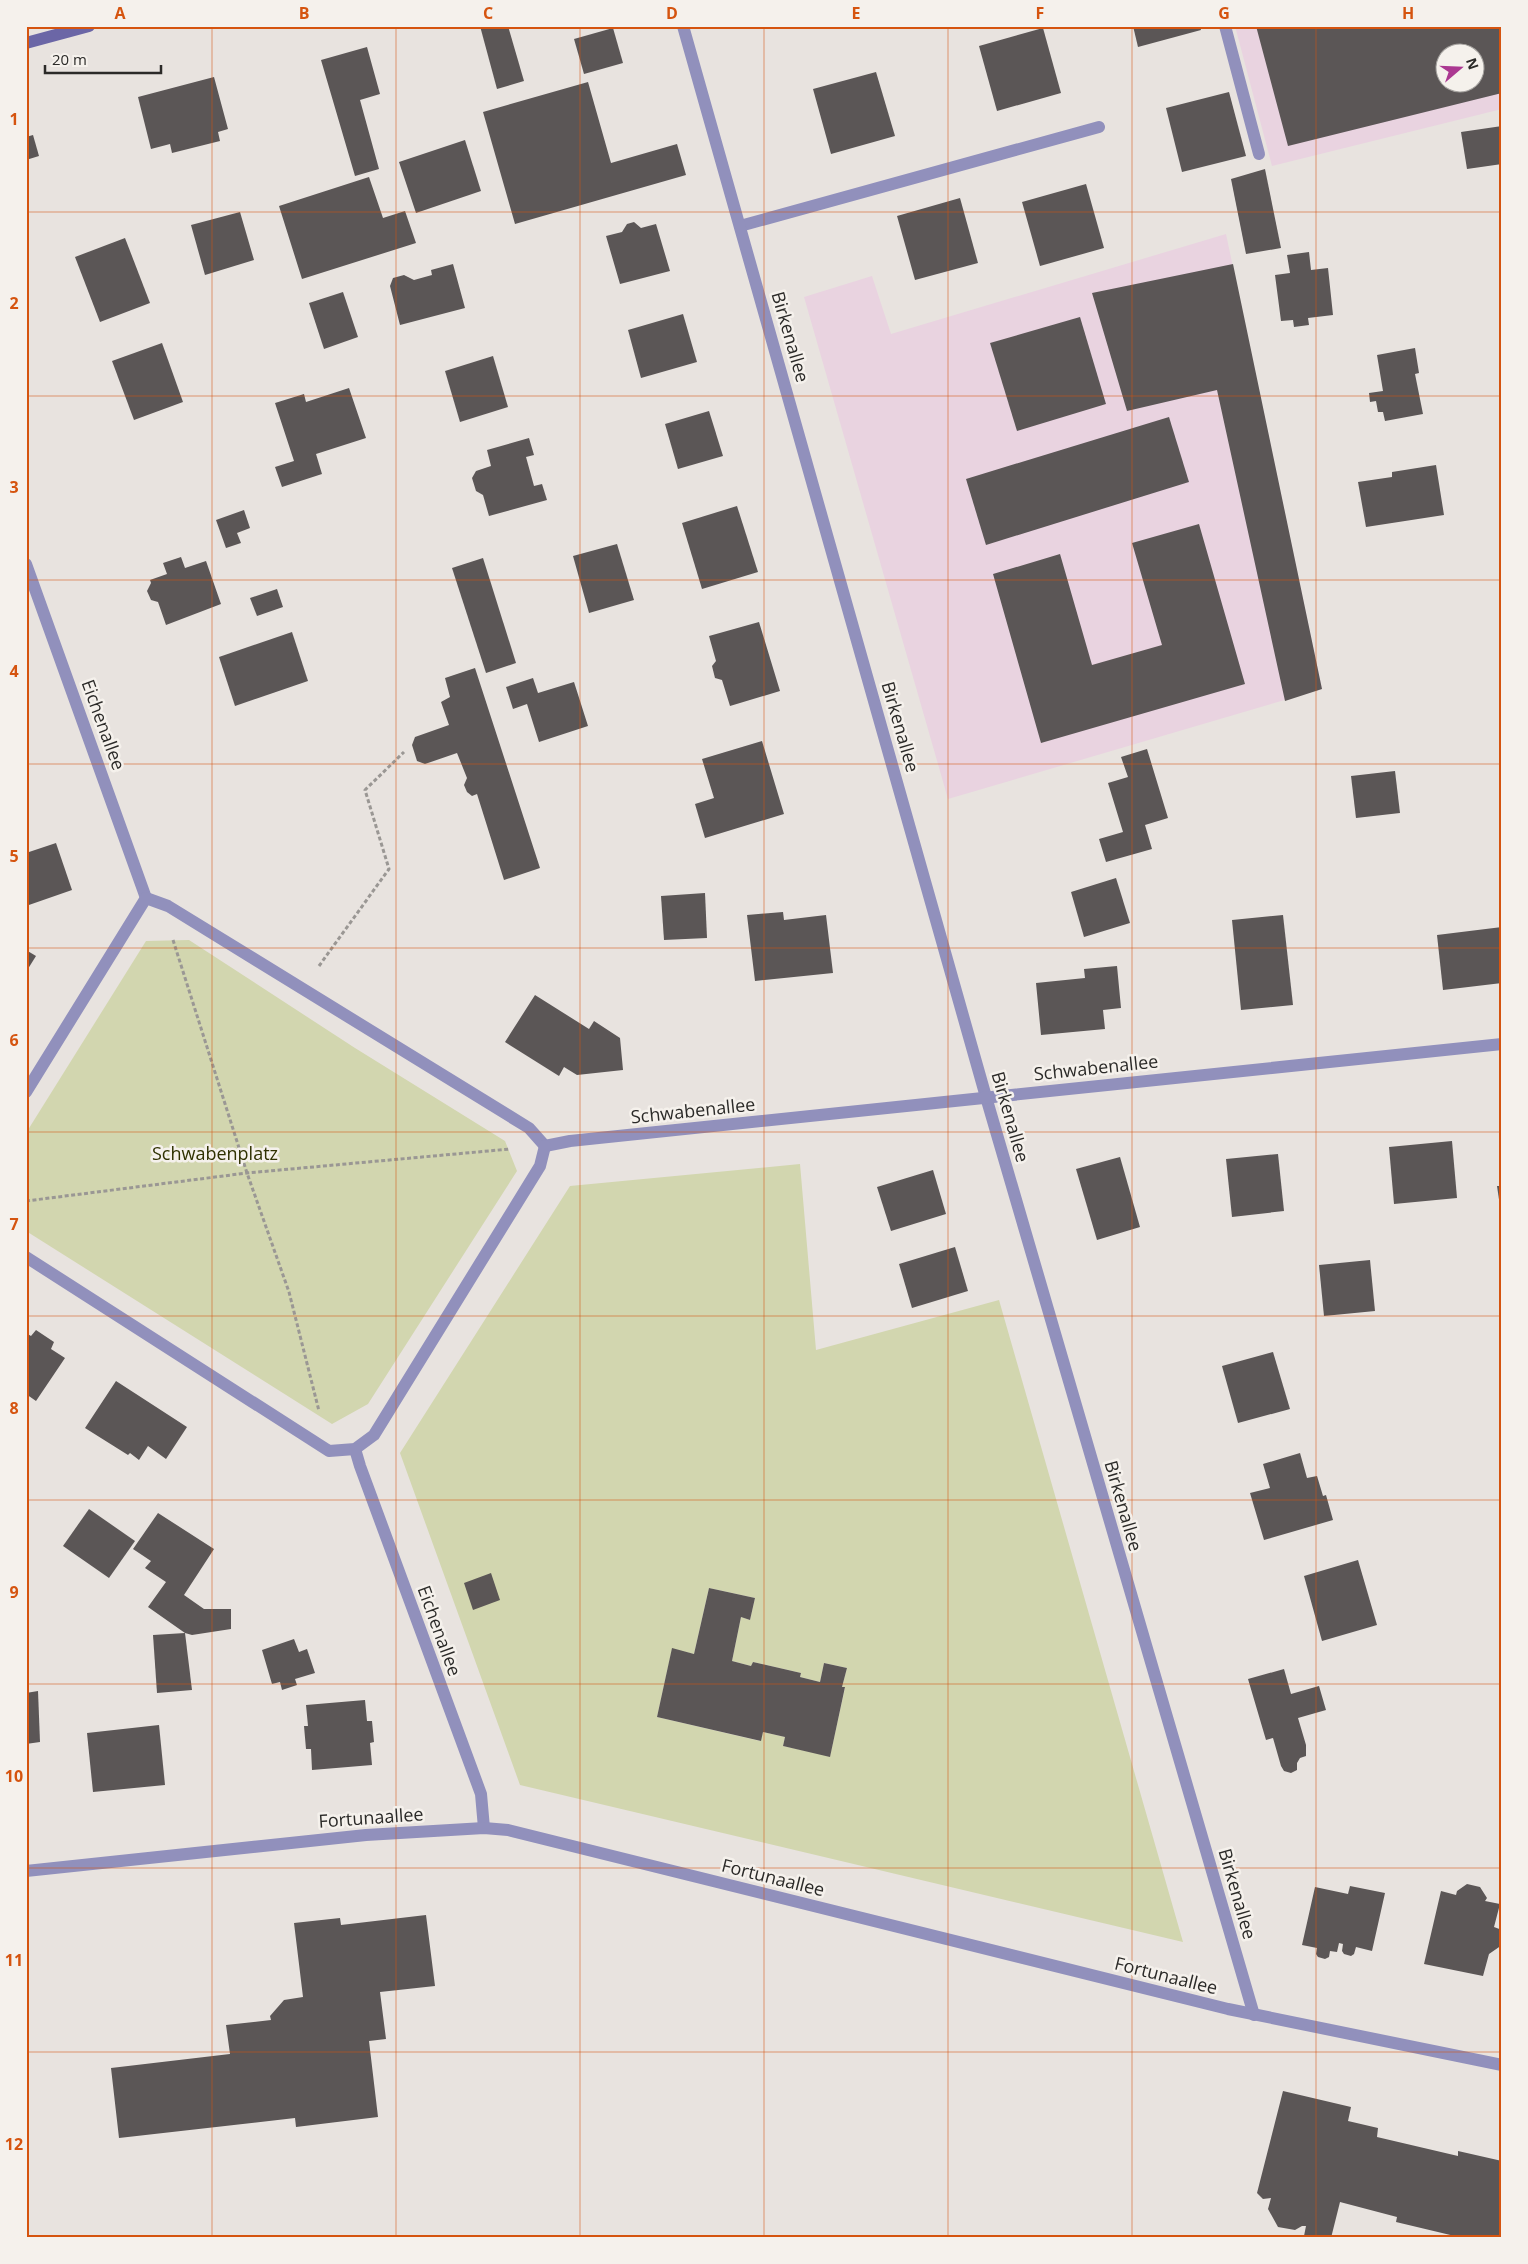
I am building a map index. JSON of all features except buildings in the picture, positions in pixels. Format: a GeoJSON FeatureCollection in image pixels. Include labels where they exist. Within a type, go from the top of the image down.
{"type":"FeatureCollection","features":[{"type":"Feature","properties":{"kind":"main road"},"geometry":{"type":"LineString","coordinates":[[26,43],[89,26]]}},
{"type":"Feature","properties":{"kind":"street","name":"Birkenallee"},"geometry":{"type":"LineString","coordinates":[[683,26],[986,1097],[1254,2015]]}},
{"type":"Feature","properties":{"kind":"street"},"geometry":{"type":"LineString","coordinates":[[1225,26],[1259,154]]}},
{"type":"Feature","properties":{"kind":"street"},"geometry":{"type":"LineString","coordinates":[[740,226],[1099,126]]}},
{"type":"Feature","properties":{"kind":"street","name":"Eichenallee"},"geometry":{"type":"LineString","coordinates":[[26,564],[146,898]]}},
{"type":"Feature","properties":{"kind":"street"},"geometry":{"type":"LineString","coordinates":[[26,1092],[146,898],[168,906],[529,1128],[545,1146],[540,1166],[380,1427],[374,1435],[355,1449],[329,1451],[26,1257]]}},
{"type":"Feature","properties":{"kind":"street","name":"Schwabenallee"},"geometry":{"type":"LineString","coordinates":[[545,1146],[570,1141],[1502,1044]]}},
{"type":"Feature","properties":{"kind":"street","name":"Eichenallee"},"geometry":{"type":"LineString","coordinates":[[355,1449],[481,1794],[484,1828]]}},
{"type":"Feature","properties":{"kind":"street","name":"Fortunaallee"},"geometry":{"type":"LineString","coordinates":[[26,1871],[366,1834],[484,1828],[525,1834],[1254,2015],[1502,2065]]}},
{"type":"Feature","properties":{"kind":"path"},"geometry":{"type":"LineString","coordinates":[[319,966],[389,869],[365,790],[404,752]]}},
{"type":"Feature","properties":{"kind":"path"},"geometry":{"type":"LineString","coordinates":[[168,906],[174,947],[247,1173],[289,1292],[329,1451]]}},
{"type":"Feature","properties":{"kind":"path"},"geometry":{"type":"LineString","coordinates":[[26,1201],[247,1173],[545,1146]]}},
{"type":"Feature","properties":{"kind":"shaded area"},"geometry":{"type":"Polygon","coordinates":[[[1235,26],[1502,26],[1502,109],[1272,166],[1235,26]]]}},
{"type":"Feature","properties":{"kind":"shaded area"},"geometry":{"type":"Polygon","coordinates":[[[1226,234],[1322,689],[948,799],[804,297],[872,276],[891,334],[1226,234]]]}},
{"type":"Feature","properties":{"kind":"green space","name":"Schwabenplatz"},"geometry":{"type":"Polygon","coordinates":[[[189,940],[355,1048],[505,1141],[517,1171],[368,1404],[332,1424],[26,1231],[26,1133],[146,941],[189,940]]]}},
{"type":"Feature","properties":{"kind":"green space"},"geometry":{"type":"Polygon","coordinates":[[[800,1164],[816,1350],[999,1300],[1183,1942],[520,1785],[400,1453],[570,1186],[800,1164]],[[709,1588],[694,1654],[672,1649],[657,1717],[760,1741],[763,1732],[785,1737],[783,1746],[830,1756],[845,1688],[842,1687],[847,1668],[824,1663],[820,1682],[800,1677],[801,1673],[753,1662],[751,1666],[732,1661],[741,1617],[750,1620],[755,1598],[709,1588]]]}}]}
